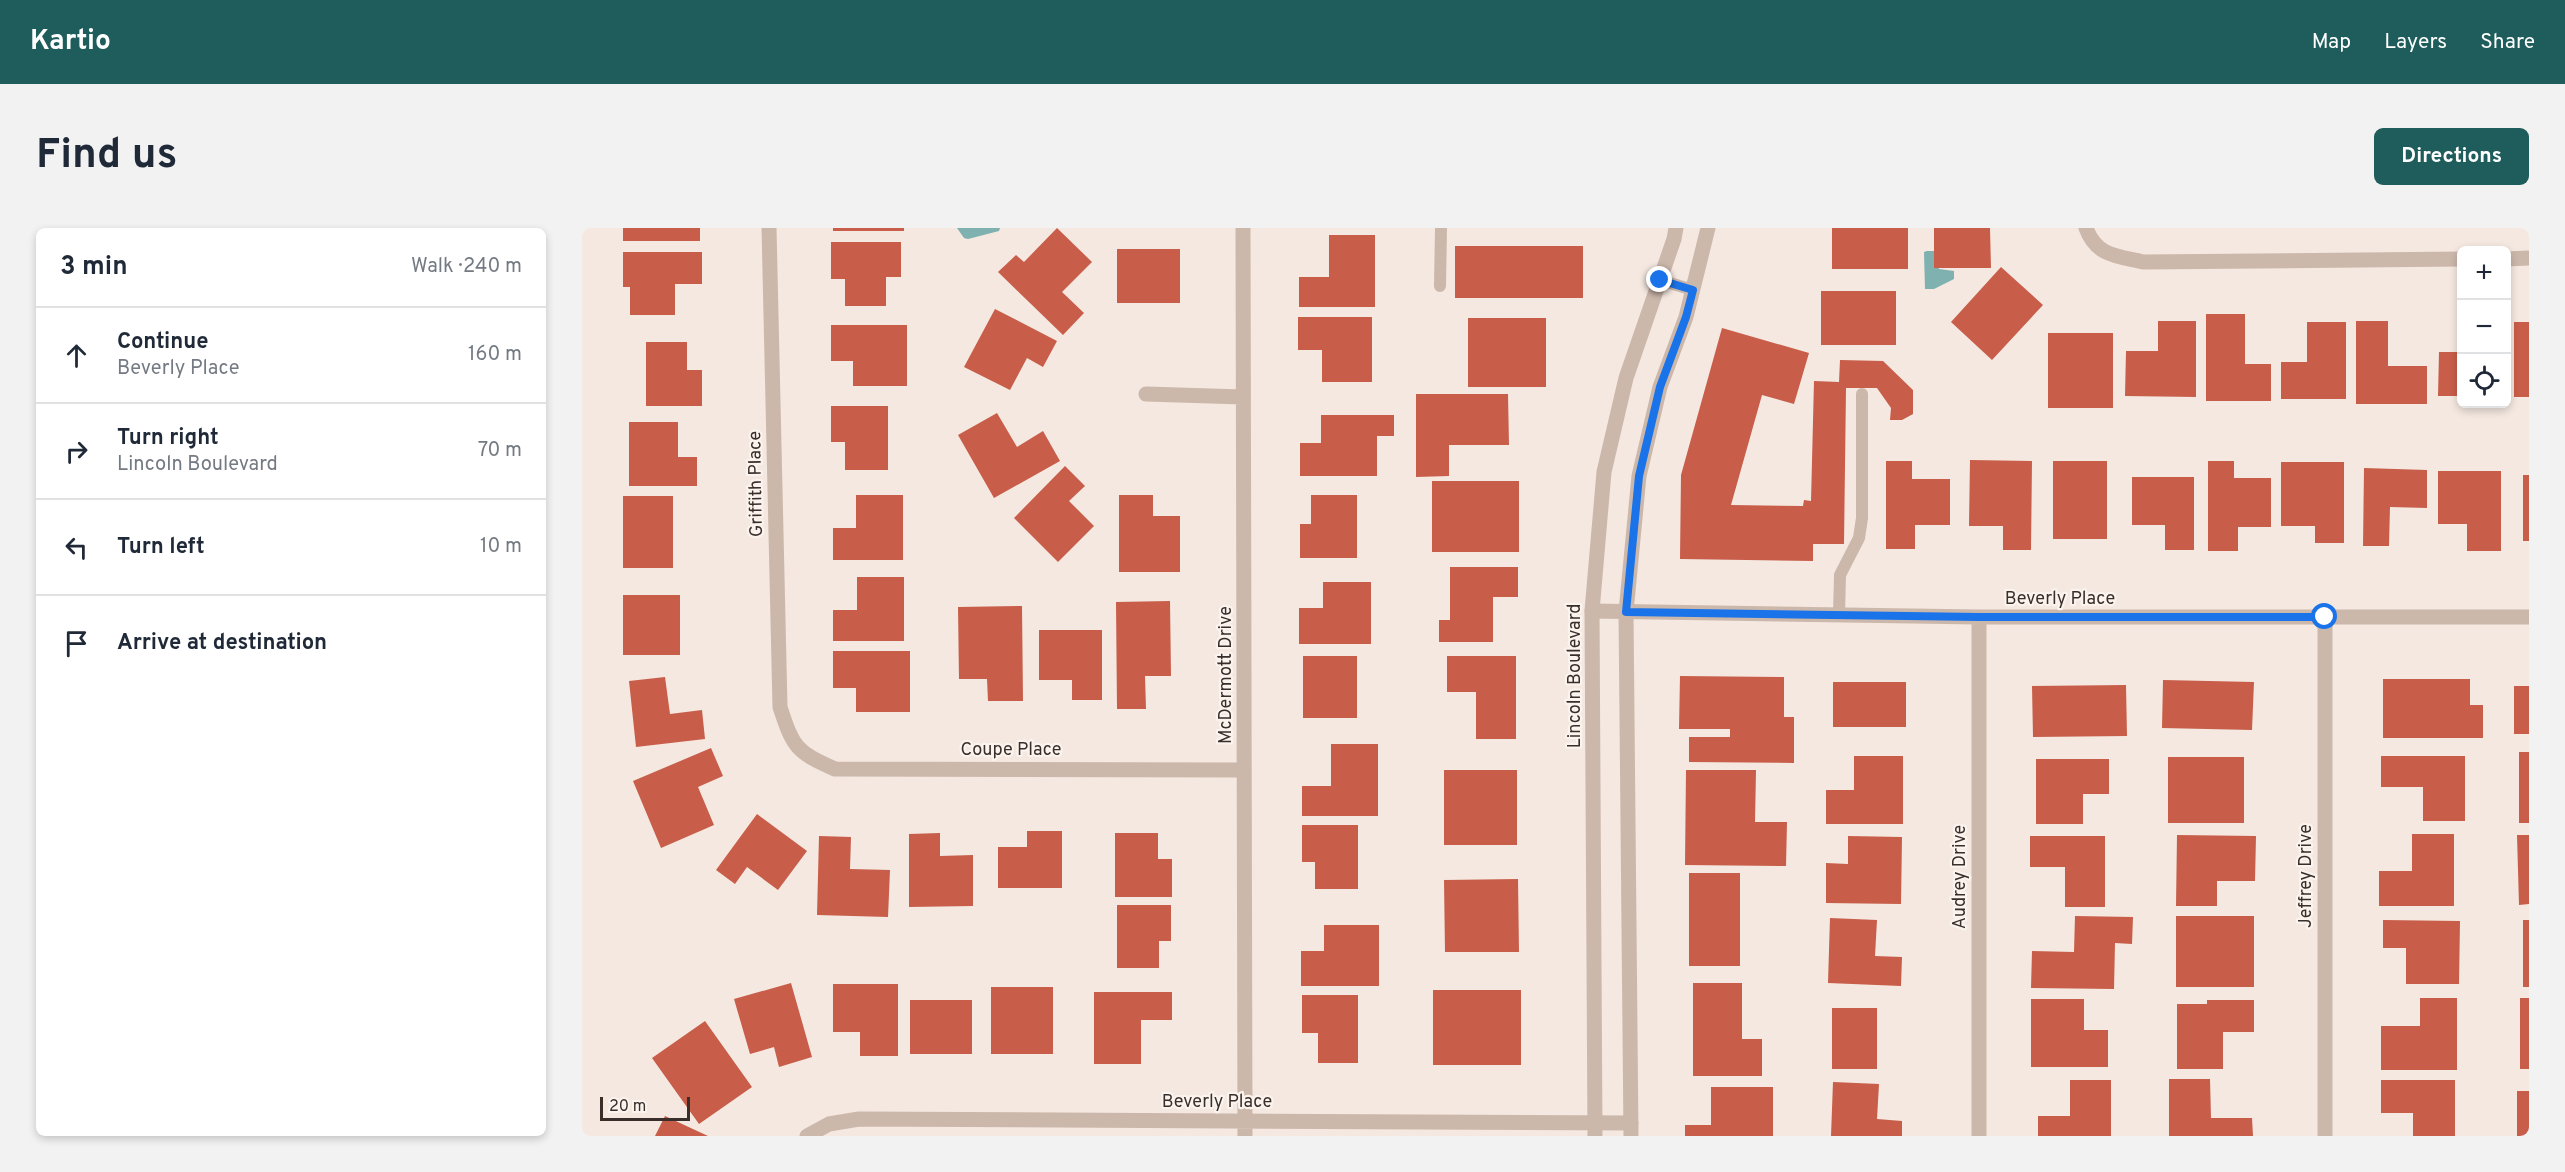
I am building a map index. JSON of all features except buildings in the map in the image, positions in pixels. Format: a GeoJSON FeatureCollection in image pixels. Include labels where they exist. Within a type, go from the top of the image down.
{"type":"FeatureCollection","features":[{"type":"Feature","properties":{"kind":"street","name":"Griffith Place"},"geometry":{"type":"LineString","coordinates":[[769,228],[780,707],[790,737]]}},
{"type":"Feature","properties":{"kind":"street","name":"McDermott Drive"},"geometry":{"type":"LineString","coordinates":[[1243,228],[1245,1129]]}},
{"type":"Feature","properties":{"kind":"street","name":"Lincoln Boulevard"},"geometry":{"type":"LineString","coordinates":[[1595,1129],[1592,611],[1604,472],[1626,378],[1676,228]]}},
{"type":"Feature","properties":{"kind":"street"},"geometry":{"type":"LineString","coordinates":[[1631,1129],[1626,612],[1639,476],[1660,387],[1686,317],[1708,228]]}},
{"type":"Feature","properties":{"kind":"street"},"geometry":{"type":"LineString","coordinates":[[2086,228],[2091,243],[2111,255],[2143,262],[2457,259]]}},
{"type":"Feature","properties":{"kind":"street"},"geometry":{"type":"LineString","coordinates":[[2511,259],[2529,258]]}},
{"type":"Feature","properties":{"kind":"street"},"geometry":{"type":"LineString","coordinates":[[1146,394],[1243,397]]}},
{"type":"Feature","properties":{"kind":"street","name":"Beverly Place"},"geometry":{"type":"LineString","coordinates":[[1592,611],[1979,617],[2529,617]]}},
{"type":"Feature","properties":{"kind":"street","name":"Audrey Drive"},"geometry":{"type":"LineString","coordinates":[[1978,1136],[1979,617]]}},
{"type":"Feature","properties":{"kind":"street","name":"Jeffrey Drive"},"geometry":{"type":"LineString","coordinates":[[2325,617],[2325,1136]]}},
{"type":"Feature","properties":{"kind":"street","name":"Coupe Place"},"geometry":{"type":"LineString","coordinates":[[790,737],[805,756],[835,769],[1244,770]]}},
{"type":"Feature","properties":{"kind":"street","name":"Beverly Place"},"geometry":{"type":"LineString","coordinates":[[807,1136],[830,1124],[859,1119],[1245,1129],[1631,1129]]}},
{"type":"Feature","properties":{"kind":"lane"},"geometry":{"type":"LineString","coordinates":[[1440,286],[1441,228]]}},
{"type":"Feature","properties":{"kind":"lane"},"geometry":{"type":"LineString","coordinates":[[1660,280],[1693,290]]}},
{"type":"Feature","properties":{"kind":"lane"},"geometry":{"type":"LineString","coordinates":[[1839,615],[1840,575],[1858,538],[1862,518],[1862,394]]}},
{"type":"Feature","properties":{"kind":"water"},"geometry":{"type":"Polygon","coordinates":[[[957,228],[1000,228],[999,231],[968,239],[964,238],[957,228]]]}},
{"type":"Feature","properties":{"kind":"water"},"geometry":{"type":"Polygon","coordinates":[[[1936,251],[1939,269],[1954,271],[1954,279],[1934,289],[1925,289],[1924,252],[1936,251]]]}},
{"type":"Feature","properties":{"kind":"route"},"geometry":{"type":"LineString","coordinates":[[1660,280],[1693,290],[1686,317],[1660,387],[1639,476],[1626,612],[1979,617],[2325,617]]}}]}
